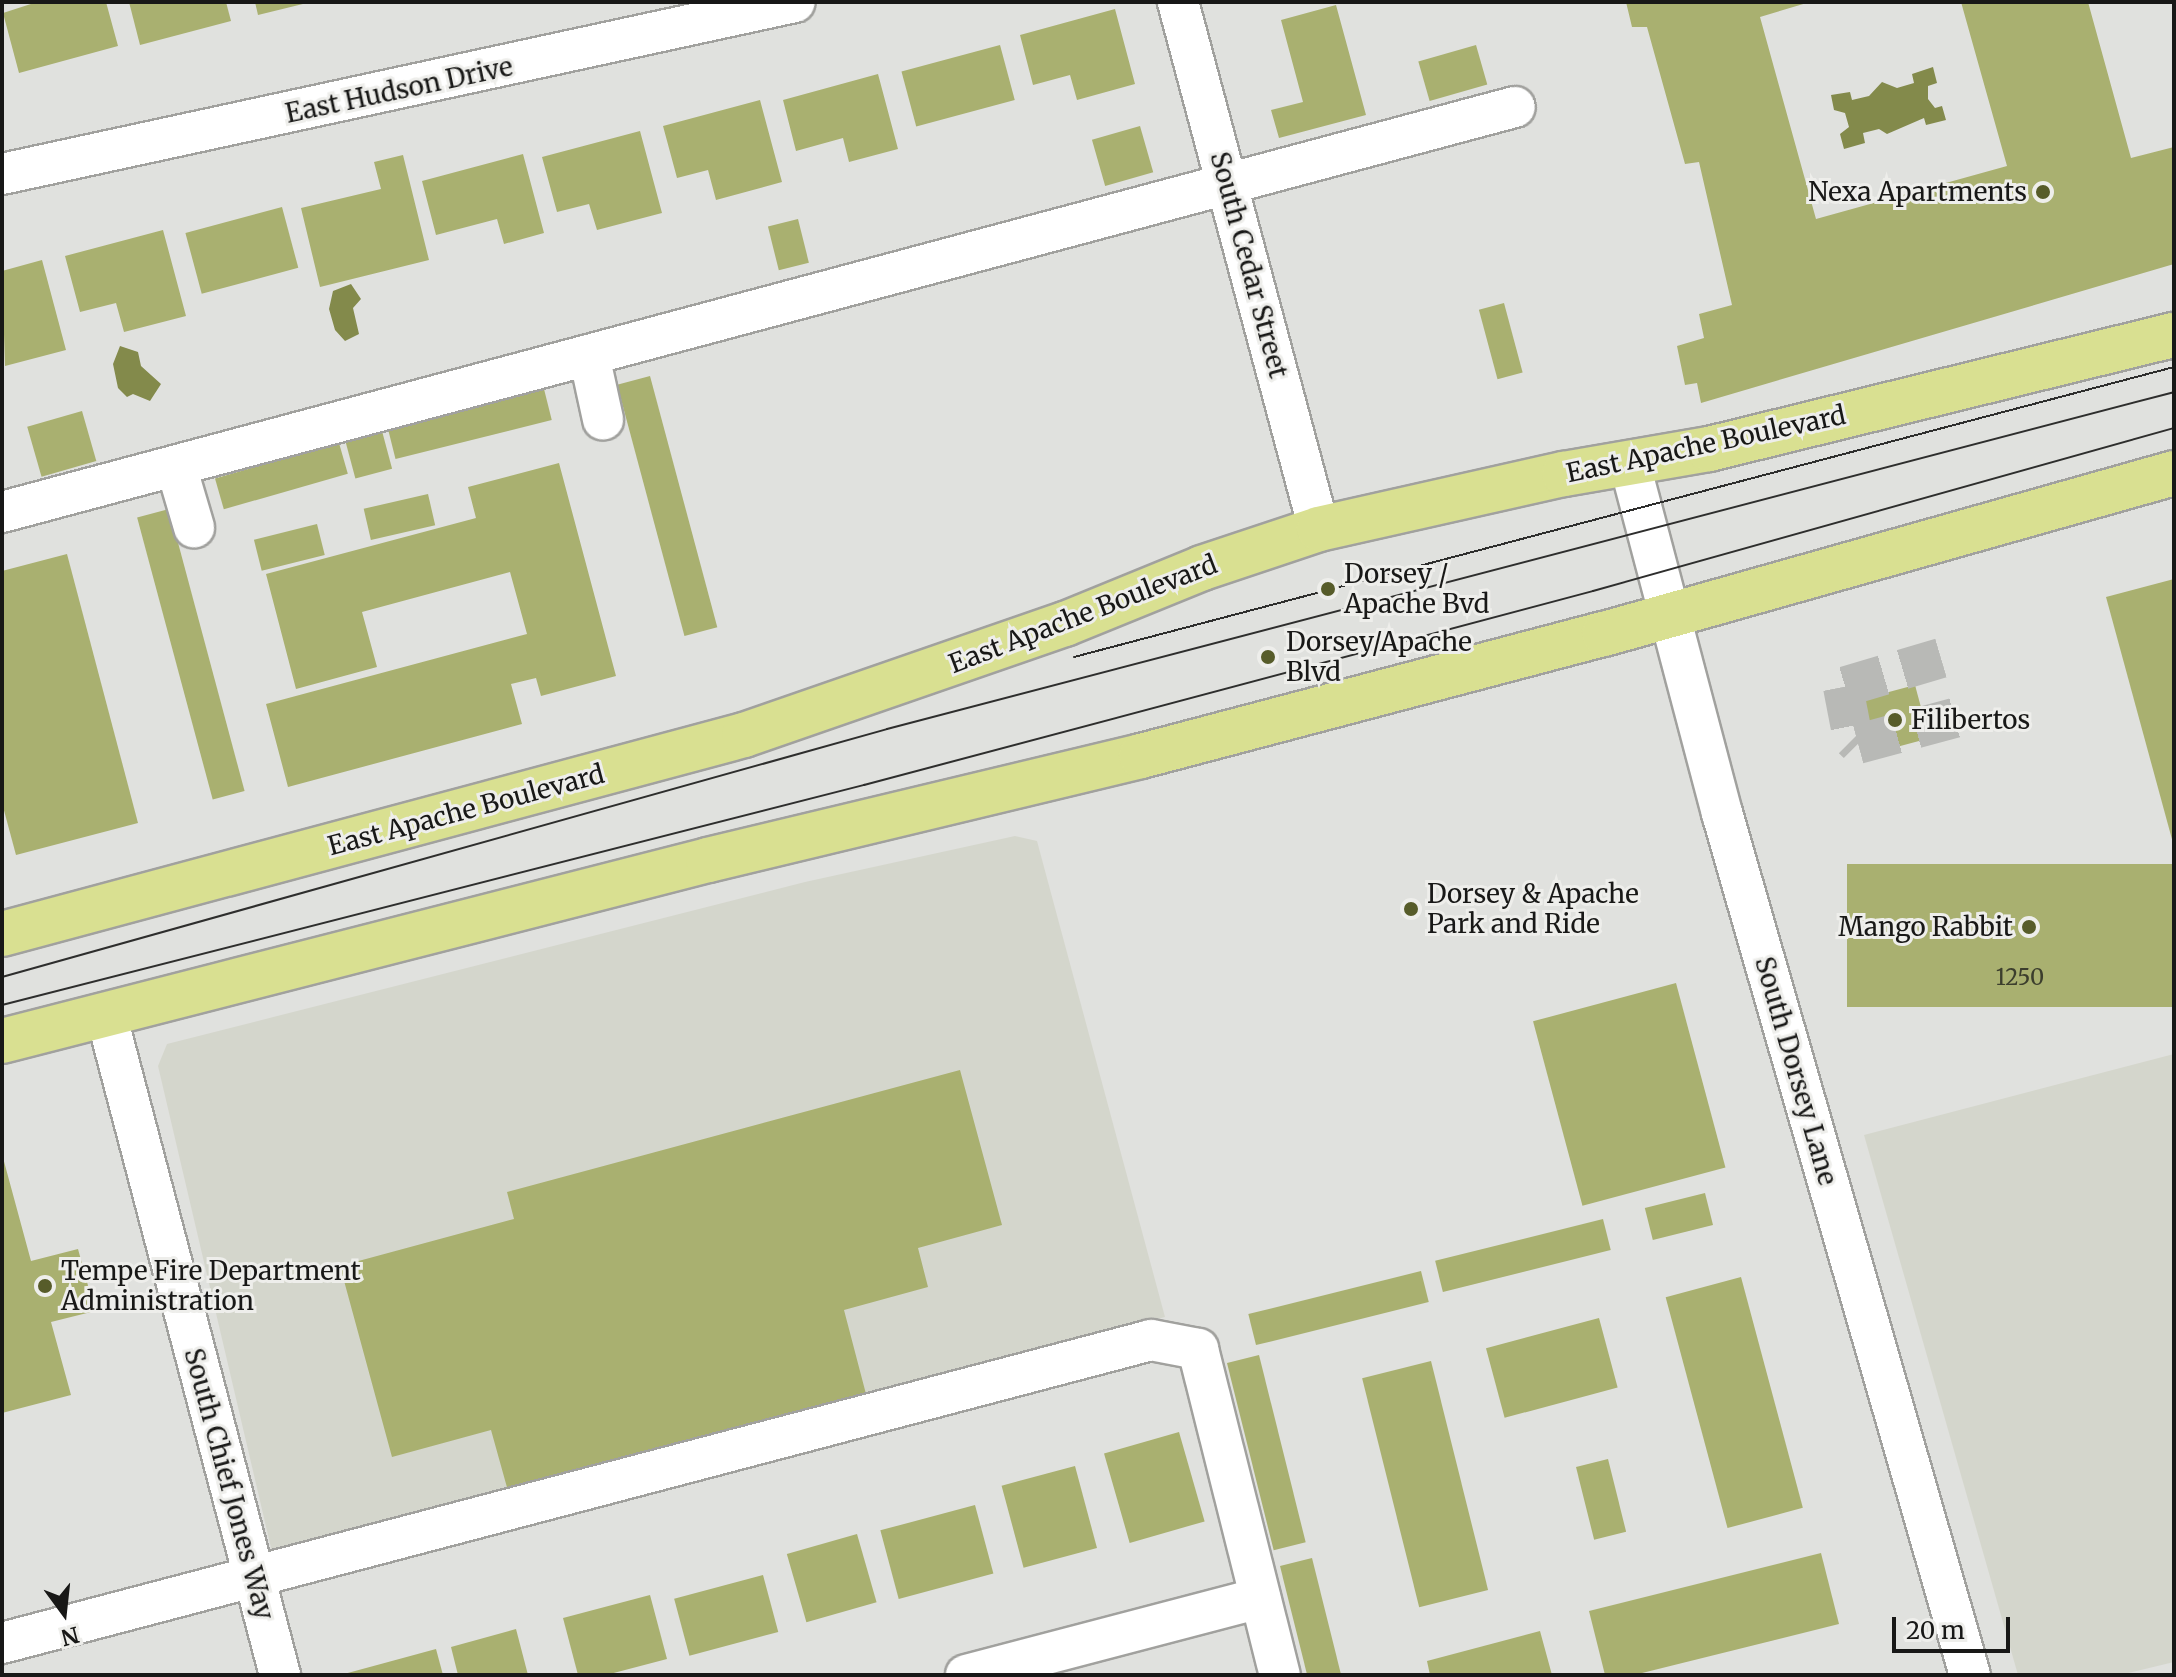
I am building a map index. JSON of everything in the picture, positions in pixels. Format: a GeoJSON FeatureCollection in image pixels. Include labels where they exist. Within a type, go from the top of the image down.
{"type":"FeatureCollection","features":[{"type":"Feature","properties":{"kind":"main road","name":"East Apache Boulevard"},"geometry":{"type":"LineString","coordinates":[[2,934],[744,735],[1065,624],[1202,568],[1319,529],[1490,489],[1630,465],[2174,335]]}},
{"type":"Feature","properties":{"kind":"main road"},"geometry":{"type":"LineString","coordinates":[[2,1041],[1141,756],[1669,615],[2174,473]]}},
{"type":"Feature","properties":{"kind":"street","name":"East Hudson Drive"},"geometry":{"type":"LineString","coordinates":[[2,174],[795,2]]}},
{"type":"Feature","properties":{"kind":"street","name":"South Cedar Street"},"geometry":{"type":"LineString","coordinates":[[1178,2],[1319,529]]}},
{"type":"Feature","properties":{"kind":"street"},"geometry":{"type":"LineString","coordinates":[[2,512],[1515,107]]}},
{"type":"Feature","properties":{"kind":"street"},"geometry":{"type":"LineString","coordinates":[[589,355],[603,419]]}},
{"type":"Feature","properties":{"kind":"street","name":"South Dorsey Lane"},"geometry":{"type":"LineString","coordinates":[[1630,465],[1669,615],[1970,1675]]}},
{"type":"Feature","properties":{"kind":"street"},"geometry":{"type":"LineString","coordinates":[[176,466],[194,527]]}},
{"type":"Feature","properties":{"kind":"street","name":"South Chief Jones Way"},"geometry":{"type":"LineString","coordinates":[[106,1014],[280,1675]]}},
{"type":"Feature","properties":{"kind":"street"},"geometry":{"type":"LineString","coordinates":[[2,1643],[1151,1340],[1198,1349],[1280,1675]]}},
{"type":"Feature","properties":{"kind":"street"},"geometry":{"type":"LineString","coordinates":[[966,1675],[1260,1598]]}},
{"type":"Feature","properties":{"kind":"shaded area"},"geometry":{"type":"Polygon","coordinates":[[[1933,67],[1937,83],[1928,86],[1928,99],[1935,108],[1942,106],[1946,120],[1926,125],[1924,118],[1887,134],[1879,129],[1863,133],[1865,143],[1844,149],[1840,134],[1849,127],[1845,113],[1834,110],[1831,95],[1850,92],[1852,100],[1869,96],[1882,82],[1897,88],[1914,83],[1912,74],[1933,67]]]}},
{"type":"Feature","properties":{"kind":"shaded area"},"geometry":{"type":"Polygon","coordinates":[[[351,284],[361,299],[353,308],[359,334],[345,341],[335,330],[329,309],[333,291],[351,284]]]}},
{"type":"Feature","properties":{"kind":"shaded area"},"geometry":{"type":"Polygon","coordinates":[[[120,346],[138,352],[141,366],[161,384],[150,401],[133,394],[127,397],[118,388],[113,364],[120,346]]]}},
{"type":"Feature","properties":{"kind":"shaded area"},"geometry":{"type":"Polygon","coordinates":[[[1015,836],[1037,841],[1165,1317],[272,1552],[158,1066],[167,1044],[805,882],[1015,836]]]}},
{"type":"Feature","properties":{"kind":"shaded area"},"geometry":{"type":"Polygon","coordinates":[[[2174,1054],[2174,1662],[2120,1675],[2018,1675],[1864,1135],[2174,1054]]]}},
{"type":"Feature","properties":{"kind":"building"},"geometry":{"type":"Polygon","coordinates":[[[37,2],[106,2],[118,46],[19,73],[3,13],[37,2]]]}},
{"type":"Feature","properties":{"kind":"building"},"geometry":{"type":"Polygon","coordinates":[[[129,2],[226,2],[231,21],[140,45],[129,2]]]}},
{"type":"Feature","properties":{"kind":"building"},"geometry":{"type":"Polygon","coordinates":[[[255,2],[307,2],[307,3],[258,15],[255,2]]]}},
{"type":"Feature","properties":{"kind":"building","name":"Nexa Apartments"},"geometry":{"type":"Polygon","coordinates":[[[1626,2],[1810,2],[1760,17],[1816,219],[2007,166],[1961,2],[2088,2],[2131,158],[2174,147],[2174,264],[1701,403],[1697,383],[1685,385],[1677,346],[1704,338],[1699,314],[1732,305],[1699,162],[1685,164],[1647,27],[1632,27],[1626,2]]]}},
{"type":"Feature","properties":{"kind":"building"},"geometry":{"type":"Polygon","coordinates":[[[1336,5],[1366,115],[1279,138],[1271,110],[1303,102],[1281,20],[1336,5]]]}},
{"type":"Feature","properties":{"kind":"building"},"geometry":{"type":"Polygon","coordinates":[[[1115,9],[1135,84],[1077,100],[1070,75],[1033,85],[1020,35],[1115,9]]]}},
{"type":"Feature","properties":{"kind":"building"},"geometry":{"type":"Polygon","coordinates":[[[1000,45],[1015,100],[916,126],[901,71],[1000,45]]]}},
{"type":"Feature","properties":{"kind":"building"},"geometry":{"type":"Polygon","coordinates":[[[1476,45],[1487,84],[1430,101],[1418,62],[1476,45]]]}},
{"type":"Feature","properties":{"kind":"building"},"geometry":{"type":"Polygon","coordinates":[[[878,74],[898,149],[849,162],[843,138],[796,151],[783,100],[878,74]]]}},
{"type":"Feature","properties":{"kind":"building"},"geometry":{"type":"Polygon","coordinates":[[[760,100],[782,182],[716,200],[708,170],[677,178],[663,126],[760,100]]]}},
{"type":"Feature","properties":{"kind":"building"},"geometry":{"type":"Polygon","coordinates":[[[1140,126],[1153,172],[1105,186],[1092,140],[1140,126]]]}},
{"type":"Feature","properties":{"kind":"building"},"geometry":{"type":"Polygon","coordinates":[[[640,131],[662,213],[597,230],[589,204],[557,212],[542,157],[640,131]]]}},
{"type":"Feature","properties":{"kind":"building"},"geometry":{"type":"Polygon","coordinates":[[[523,154],[544,233],[504,244],[497,219],[436,235],[422,181],[523,154]]]}},
{"type":"Feature","properties":{"kind":"building"},"geometry":{"type":"Polygon","coordinates":[[[403,155],[429,260],[320,287],[301,208],[381,189],[374,162],[403,155]]]}},
{"type":"Feature","properties":{"kind":"building"},"geometry":{"type":"Polygon","coordinates":[[[282,207],[298,268],[202,294],[185,233],[282,207]]]}},
{"type":"Feature","properties":{"kind":"building"},"geometry":{"type":"Polygon","coordinates":[[[798,219],[809,263],[779,270],[768,226],[798,219]]]}},
{"type":"Feature","properties":{"kind":"building"},"geometry":{"type":"Polygon","coordinates":[[[163,230],[186,316],[124,332],[116,303],[80,312],[65,256],[163,230]]]}},
{"type":"Feature","properties":{"kind":"building"},"geometry":{"type":"Polygon","coordinates":[[[42,260],[66,350],[5,366],[2,271],[42,260]]]}},
{"type":"Feature","properties":{"kind":"building"},"geometry":{"type":"Polygon","coordinates":[[[1504,303],[1523,373],[1498,379],[1479,310],[1504,303]]]}},
{"type":"Feature","properties":{"kind":"building"},"geometry":{"type":"Polygon","coordinates":[[[650,376],[717,627],[684,636],[617,385],[650,376]]]}},
{"type":"Feature","properties":{"kind":"building"},"geometry":{"type":"Polygon","coordinates":[[[544,389],[552,420],[396,459],[388,428],[544,389]]]}},
{"type":"Feature","properties":{"kind":"building"},"geometry":{"type":"Polygon","coordinates":[[[82,411],[96,461],[42,477],[27,427],[82,411]]]}},
{"type":"Feature","properties":{"kind":"building"},"geometry":{"type":"Polygon","coordinates":[[[382,431],[392,469],[355,479],[345,441],[382,431]]]}},
{"type":"Feature","properties":{"kind":"building"},"geometry":{"type":"Polygon","coordinates":[[[339,443],[348,474],[224,509],[215,479],[339,443]]]}},
{"type":"Feature","properties":{"kind":"building"},"geometry":{"type":"Polygon","coordinates":[[[559,463],[616,676],[541,696],[536,678],[511,684],[522,724],[288,787],[266,704],[527,634],[510,572],[362,612],[377,667],[296,689],[266,574],[476,518],[468,487],[559,463]]]}},
{"type":"Feature","properties":{"kind":"building"},"geometry":{"type":"Polygon","coordinates":[[[428,494],[435,525],[371,540],[364,509],[428,494]]]}},
{"type":"Feature","properties":{"kind":"building"},"geometry":{"type":"Polygon","coordinates":[[[169,509],[245,791],[213,800],[137,518],[169,509]]]}},
{"type":"Feature","properties":{"kind":"building"},"geometry":{"type":"Polygon","coordinates":[[[317,524],[325,555],[262,571],[254,540],[317,524]]]}},
{"type":"Feature","properties":{"kind":"building"},"geometry":{"type":"Polygon","coordinates":[[[67,554],[138,823],[16,855],[2,803],[2,571],[67,554]]]}},
{"type":"Feature","properties":{"kind":"building"},"geometry":{"type":"Polygon","coordinates":[[[2174,579],[2174,843],[2173,843],[2106,597],[2174,579]]]}},
{"type":"Feature","properties":{"kind":"building","name":"Filibertos"},"geometry":{"type":"Polygon","coordinates":[[[1915,685],[1929,738],[1874,753],[1860,700],[1915,685]]]}},
{"type":"Feature","properties":{"kind":"building"},"geometry":{"type":"Polygon","coordinates":[[[1847,864],[2174,864],[2174,1007],[1847,1007],[1847,864]]]}},
{"type":"Feature","properties":{"kind":"building"},"geometry":{"type":"Polygon","coordinates":[[[1676,983],[1725,1167],[1582,1206],[1533,1021],[1676,983]]]}},
{"type":"Feature","properties":{"kind":"building"},"geometry":{"type":"Polygon","coordinates":[[[960,1070],[1002,1225],[918,1248],[928,1287],[844,1310],[866,1394],[508,1491],[491,1430],[392,1457],[340,1266],[514,1219],[507,1192],[960,1070]]]}},
{"type":"Feature","properties":{"kind":"building","name":"Tempe Fire Department Administration"},"geometry":{"type":"Polygon","coordinates":[[[2,1154],[31,1261],[78,1249],[95,1311],[51,1322],[71,1395],[2,1413],[2,1154]]]}},
{"type":"Feature","properties":{"kind":"building"},"geometry":{"type":"Polygon","coordinates":[[[1705,1193],[1713,1225],[1653,1240],[1645,1208],[1705,1193]]]}},
{"type":"Feature","properties":{"kind":"building"},"geometry":{"type":"Polygon","coordinates":[[[1603,1219],[1611,1250],[1443,1292],[1435,1261],[1603,1219]]]}},
{"type":"Feature","properties":{"kind":"building"},"geometry":{"type":"Polygon","coordinates":[[[1421,1271],[1429,1302],[1256,1345],[1248,1314],[1421,1271]]]}},
{"type":"Feature","properties":{"kind":"building"},"geometry":{"type":"Polygon","coordinates":[[[1741,1277],[1803,1508],[1728,1528],[1666,1297],[1741,1277]]]}},
{"type":"Feature","properties":{"kind":"building"},"geometry":{"type":"Polygon","coordinates":[[[1599,1318],[1618,1388],[1505,1418],[1486,1348],[1599,1318]]]}},
{"type":"Feature","properties":{"kind":"building"},"geometry":{"type":"Polygon","coordinates":[[[1259,1355],[1306,1542],[1274,1550],[1227,1363],[1259,1355]]]}},
{"type":"Feature","properties":{"kind":"building"},"geometry":{"type":"Polygon","coordinates":[[[1431,1361],[1488,1590],[1419,1607],[1362,1378],[1431,1361]]]}},
{"type":"Feature","properties":{"kind":"building"},"geometry":{"type":"Polygon","coordinates":[[[1179,1432],[1205,1521],[1130,1543],[1104,1453],[1179,1432]]]}},
{"type":"Feature","properties":{"kind":"building"},"geometry":{"type":"Polygon","coordinates":[[[1608,1459],[1626,1532],[1594,1540],[1576,1467],[1608,1459]]]}},
{"type":"Feature","properties":{"kind":"building"},"geometry":{"type":"Polygon","coordinates":[[[1075,1466],[1097,1548],[1024,1568],[1002,1486],[1075,1466]]]}},
{"type":"Feature","properties":{"kind":"building"},"geometry":{"type":"Polygon","coordinates":[[[975,1505],[993,1574],[899,1599],[880,1530],[975,1505]]]}},
{"type":"Feature","properties":{"kind":"building"},"geometry":{"type":"Polygon","coordinates":[[[857,1534],[877,1602],[806,1622],[787,1554],[857,1534]]]}},
{"type":"Feature","properties":{"kind":"building"},"geometry":{"type":"Polygon","coordinates":[[[1821,1553],[1839,1624],[1634,1675],[1605,1675],[1589,1611],[1821,1553]]]}},
{"type":"Feature","properties":{"kind":"building"},"geometry":{"type":"Polygon","coordinates":[[[1312,1558],[1341,1675],[1307,1675],[1280,1566],[1312,1558]]]}},
{"type":"Feature","properties":{"kind":"building"},"geometry":{"type":"Polygon","coordinates":[[[763,1575],[778,1632],[689,1656],[674,1599],[763,1575]]]}},
{"type":"Feature","properties":{"kind":"building"},"geometry":{"type":"Polygon","coordinates":[[[650,1595],[667,1659],[606,1675],[578,1675],[563,1618],[650,1595]]]}},
{"type":"Feature","properties":{"kind":"building"},"geometry":{"type":"Polygon","coordinates":[[[516,1629],[528,1675],[458,1675],[451,1647],[516,1629]]]}},
{"type":"Feature","properties":{"kind":"building"},"geometry":{"type":"Polygon","coordinates":[[[1540,1631],[1552,1675],[1430,1675],[1427,1661],[1540,1631]]]}},
{"type":"Feature","properties":{"kind":"building"},"geometry":{"type":"Polygon","coordinates":[[[436,1649],[443,1675],[344,1675],[344,1674],[436,1649]]]}},
{"type":"Feature","properties":{"kind":"tunnel"},"geometry":{"type":"LineString","coordinates":[[1941,658],[1843,687],[1853,739],[1858,744],[1958,717]]}},
{"type":"Feature","properties":{"kind":"tram line"},"geometry":{"type":"LineString","coordinates":[[1074,657],[2174,367]]}},
{"type":"Feature","properties":{"kind":"tram line"},"geometry":{"type":"LineString","coordinates":[[2,977],[887,729],[2174,392]]}},
{"type":"Feature","properties":{"kind":"tram line"},"geometry":{"type":"LineString","coordinates":[[2,1005],[864,785],[1593,591],[2174,428]]}},
{"type":"Feature","properties":{"kind":"place","name":"Nexa Apartments"},"geometry":{"type":"Point","coordinates":[2043,192]}},
{"type":"Feature","properties":{"kind":"place","name":"Dorsey / Apache Bvd"},"geometry":{"type":"Point","coordinates":[1328,589]}},
{"type":"Feature","properties":{"kind":"place","name":"Dorsey/Apache Blvd"},"geometry":{"type":"Point","coordinates":[1268,657]}},
{"type":"Feature","properties":{"kind":"place","name":"Filibertos"},"geometry":{"type":"Point","coordinates":[1895,720]}},
{"type":"Feature","properties":{"kind":"place","name":"Dorsey & Apache Park and Ride"},"geometry":{"type":"Point","coordinates":[1411,909]}},
{"type":"Feature","properties":{"kind":"place","name":"Mango Rabbit"},"geometry":{"type":"Point","coordinates":[2029,927]}},
{"type":"Feature","properties":{"kind":"place","name":"Tempe Fire Department Administration"},"geometry":{"type":"Point","coordinates":[45,1286]}}]}
